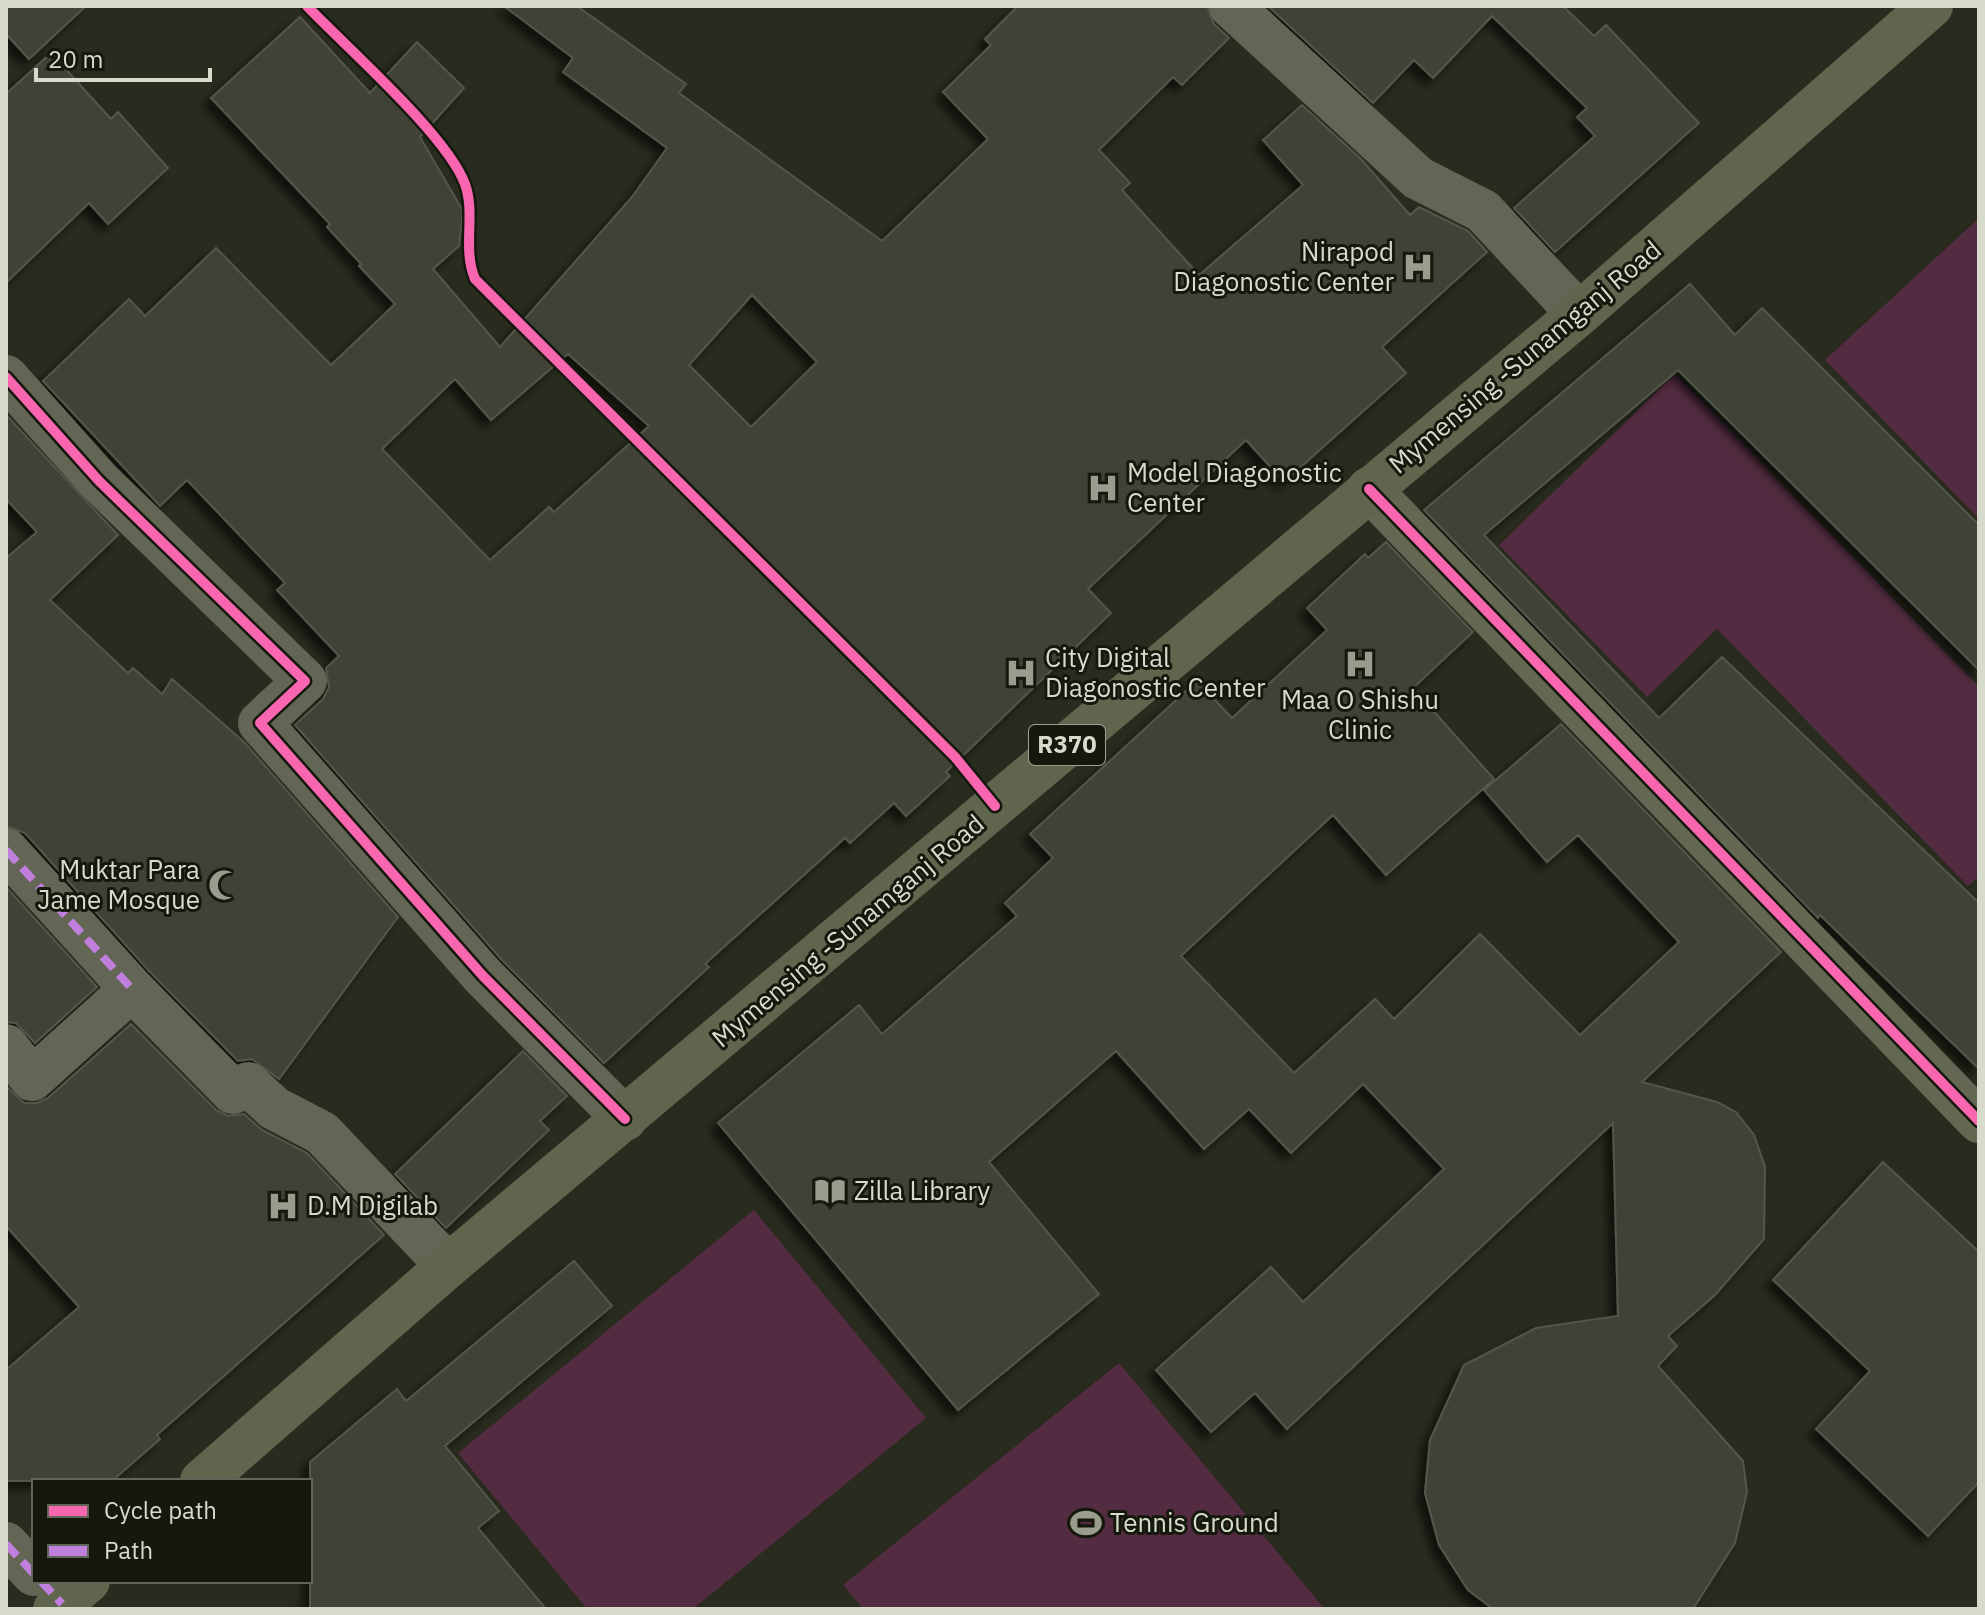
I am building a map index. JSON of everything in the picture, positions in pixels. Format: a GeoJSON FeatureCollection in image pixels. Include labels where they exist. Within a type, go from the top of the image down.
{"type":"FeatureCollection","features":[{"type":"Feature","properties":{"kind":"main road","name":"Mymensing -Sunamganj Road"},"geometry":{"type":"LineString","coordinates":[[204,1479],[448,1266],[1579,314],[1931,6]]}},
{"type":"Feature","properties":{"kind":"street"},"geometry":{"type":"LineString","coordinates":[[1231,6],[1418,178],[1483,211],[1579,314]]}},
{"type":"Feature","properties":{"kind":"street"},"geometry":{"type":"LineString","coordinates":[[6,377],[99,481],[305,681],[260,723],[483,976],[625,1119]]}},
{"type":"Feature","properties":{"kind":"street"},"geometry":{"type":"LineString","coordinates":[[1369,489],[1979,1121]]}},
{"type":"Feature","properties":{"kind":"street"},"geometry":{"type":"LineString","coordinates":[[6,850],[132,989],[233,1092],[248,1084],[274,1108],[322,1133],[448,1266]]}},
{"type":"Feature","properties":{"kind":"street"},"geometry":{"type":"LineString","coordinates":[[6,1046],[32,1079],[132,989]]}},
{"type":"Feature","properties":{"kind":"street"},"geometry":{"type":"LineString","coordinates":[[6,1544],[32,1568]]}},
{"type":"Feature","properties":{"kind":"shaded area"},"geometry":{"type":"Polygon","coordinates":[[[1979,218],[1979,519],[1825,360],[1979,218]]]}},
{"type":"Feature","properties":{"kind":"shaded area"},"geometry":{"type":"Polygon","coordinates":[[[1675,374],[1979,687],[1979,876],[1968,886],[1717,629],[1647,697],[1499,545],[1675,374]]]}},
{"type":"Feature","properties":{"kind":"shaded area"},"geometry":{"type":"Polygon","coordinates":[[[754,1210],[926,1418],[693,1609],[587,1609],[458,1453],[754,1210]]]}},
{"type":"Feature","properties":{"kind":"shaded area","name":"Tennis Ground"},"geometry":{"type":"Polygon","coordinates":[[[1119,1363],[1324,1608],[863,1609],[843,1585],[1119,1363]]]}},
{"type":"Feature","properties":{"kind":"building"},"geometry":{"type":"Polygon","coordinates":[[[6,6],[86,6],[29,59],[6,34],[6,6]]]}},
{"type":"Feature","properties":{"kind":"building"},"geometry":{"type":"Polygon","coordinates":[[[504,6],[577,6],[686,84],[679,93],[882,241],[988,139],[943,92],[991,45],[985,39],[1018,6],[1207,6],[1214,24],[1229,38],[1182,85],[1173,77],[1099,150],[1130,183],[1122,190],[1199,275],[1303,185],[1263,140],[1302,105],[1361,159],[1410,215],[1419,207],[1468,231],[1487,252],[1382,347],[1406,373],[1284,482],[1246,440],[1088,589],[1111,613],[946,772],[950,776],[906,816],[894,803],[850,843],[845,838],[705,964],[709,967],[604,1063],[501,959],[295,725],[323,699],[329,687],[326,668],[339,656],[277,590],[285,583],[187,480],[160,506],[43,381],[129,299],[145,316],[216,248],[331,365],[395,304],[327,227],[330,224],[211,98],[300,17],[370,93],[417,42],[464,88],[420,137],[463,211],[459,246],[433,269],[500,347],[632,197],[667,148],[563,72],[573,58],[504,6]],[[752,295],[689,365],[751,427],[817,362],[752,295]],[[568,354],[491,420],[455,379],[382,449],[490,560],[549,507],[554,512],[649,426],[568,354]]]}},
{"type":"Feature","properties":{"kind":"building"},"geometry":{"type":"Polygon","coordinates":[[[1268,6],[1563,6],[1594,36],[1606,25],[1699,123],[1555,252],[1514,208],[1595,136],[1577,117],[1587,108],[1492,16],[1433,78],[1414,60],[1373,103],[1268,6]]]}},
{"type":"Feature","properties":{"kind":"building"},"geometry":{"type":"Polygon","coordinates":[[[51,53],[111,119],[118,112],[168,168],[108,224],[89,203],[6,283],[6,94],[51,53]]]}},
{"type":"Feature","properties":{"kind":"building"},"geometry":{"type":"Polygon","coordinates":[[[1690,284],[1735,335],[1762,308],[1979,525],[1979,670],[1678,370],[1484,535],[1659,718],[1722,657],[1979,903],[1979,1069],[1820,915],[1818,918],[1424,510],[1690,284]]]}},
{"type":"Feature","properties":{"kind":"building","name":"Muktar Para Jame Mosque"},"geometry":{"type":"Polygon","coordinates":[[[7,416],[118,535],[50,600],[128,673],[133,668],[162,694],[172,679],[244,742],[398,917],[279,1079],[252,1059],[238,1061],[150,972],[25,833],[6,826],[6,558],[37,532],[6,499],[7,416]]]}},
{"type":"Feature","properties":{"kind":"building"},"geometry":{"type":"Polygon","coordinates":[[[1386,542],[1473,632],[1413,688],[1494,779],[1386,875],[1333,815],[1181,956],[1294,1073],[1375,999],[1394,1019],[1480,934],[1580,1035],[1679,942],[1578,835],[1547,862],[1484,790],[1561,724],[1781,952],[1642,1082],[1717,1102],[1736,1112],[1754,1135],[1765,1167],[1764,1239],[1715,1295],[1668,1336],[1677,1346],[1658,1366],[1743,1461],[1747,1492],[1735,1543],[1693,1609],[1493,1609],[1468,1590],[1439,1545],[1425,1493],[1430,1440],[1464,1365],[1536,1328],[1618,1316],[1613,1123],[1287,1429],[1255,1393],[1211,1432],[1156,1370],[1271,1267],[1303,1302],[1444,1169],[1363,1084],[1291,1153],[1249,1109],[1204,1149],[1116,1051],[989,1162],[1099,1294],[958,1410],[718,1123],[859,1005],[882,1034],[1017,916],[1005,903],[1053,858],[1030,834],[1197,681],[1232,718],[1327,630],[1307,608],[1365,554],[1368,558],[1386,542]]]}},
{"type":"Feature","properties":{"kind":"building"},"geometry":{"type":"Polygon","coordinates":[[[6,887],[97,987],[35,1043],[16,1023],[6,1022],[6,887]]]}},
{"type":"Feature","properties":{"kind":"building"},"geometry":{"type":"Polygon","coordinates":[[[131,1024],[216,1110],[228,1116],[244,1114],[262,1130],[307,1153],[384,1235],[157,1435],[160,1439],[114,1479],[6,1481],[6,1370],[79,1307],[6,1226],[6,1086],[24,1103],[37,1103],[48,1098],[131,1024]]]}},
{"type":"Feature","properties":{"kind":"building"},"geometry":{"type":"Polygon","coordinates":[[[523,1051],[567,1096],[540,1121],[549,1130],[446,1228],[395,1174],[523,1051]]]}},
{"type":"Feature","properties":{"kind":"building"},"geometry":{"type":"Polygon","coordinates":[[[1883,1162],[1979,1252],[1979,1482],[1928,1536],[1816,1429],[1870,1371],[1773,1280],[1883,1162]]]}},
{"type":"Feature","properties":{"kind":"building"},"geometry":{"type":"Polygon","coordinates":[[[574,1261],[612,1306],[445,1446],[499,1511],[478,1528],[546,1609],[310,1609],[310,1462],[397,1389],[406,1401],[574,1261]]]}},
{"type":"Feature","properties":{"kind":"marked path"},"geometry":{"type":"LineString","coordinates":[[6,850],[132,989]]}},
{"type":"Feature","properties":{"kind":"marked path"},"geometry":{"type":"LineString","coordinates":[[6,1544],[32,1572]]}},
{"type":"Feature","properties":{"kind":"marked path"},"geometry":{"type":"LineString","coordinates":[[43,1583],[62,1604]]}},
{"type":"Feature","properties":{"kind":"cycle path"},"geometry":{"type":"LineString","coordinates":[[307,6],[394,92],[455,164],[468,196],[471,267],[475,279],[955,757],[995,806]]}},
{"type":"Feature","properties":{"kind":"cycle path"},"geometry":{"type":"LineString","coordinates":[[6,377],[99,481],[305,681],[260,723],[483,976],[625,1119]]}},
{"type":"Feature","properties":{"kind":"cycle path"},"geometry":{"type":"LineString","coordinates":[[1369,489],[1979,1121]]}},
{"type":"Feature","properties":{"kind":"place","name":"Nirapod Diagonostic Center"},"geometry":{"type":"Point","coordinates":[1418,267]}},
{"type":"Feature","properties":{"kind":"place","name":"Model Diagonostic Center"},"geometry":{"type":"Point","coordinates":[1103,488]}},
{"type":"Feature","properties":{"kind":"place","name":"Maa O Shishu Clinic"},"geometry":{"type":"Point","coordinates":[1360,664]}},
{"type":"Feature","properties":{"kind":"place","name":"City Digital Diagonostic Center"},"geometry":{"type":"Point","coordinates":[1021,673]}},
{"type":"Feature","properties":{"kind":"place","name":"Muktar Para Jame Mosque"},"geometry":{"type":"Point","coordinates":[224,885]}},
{"type":"Feature","properties":{"kind":"place","name":"Zilla Library"},"geometry":{"type":"Point","coordinates":[830,1191]}},
{"type":"Feature","properties":{"kind":"place","name":"D.M Digilab"},"geometry":{"type":"Point","coordinates":[283,1206]}},
{"type":"Feature","properties":{"kind":"place","name":"Tennis Ground"},"geometry":{"type":"Point","coordinates":[1086,1523]}}]}
